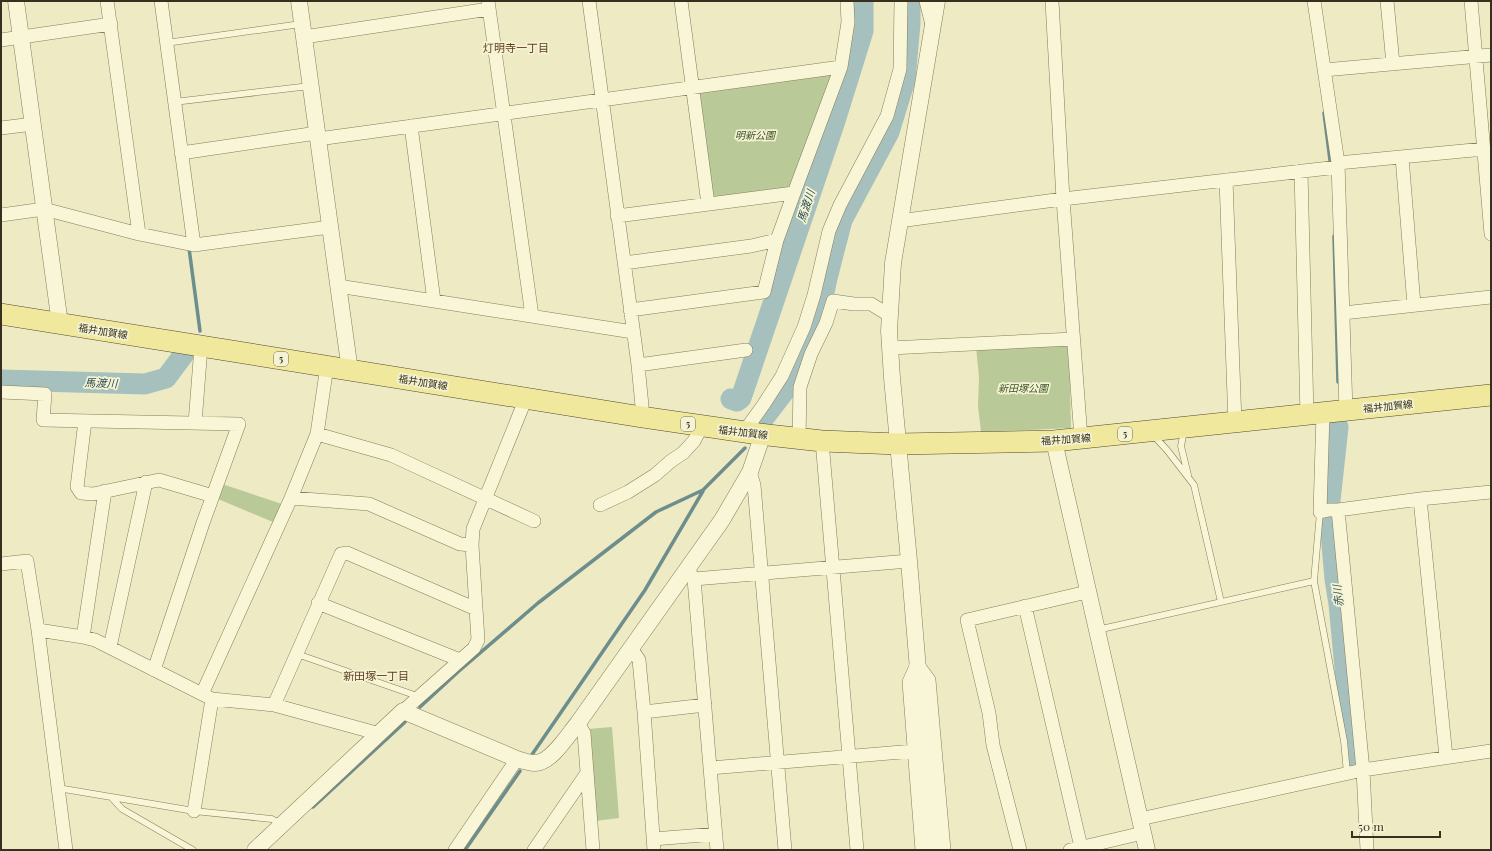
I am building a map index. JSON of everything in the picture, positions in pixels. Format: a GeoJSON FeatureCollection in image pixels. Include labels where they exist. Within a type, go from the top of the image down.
{"type":"FeatureCollection","features":[{"type":"Feature","properties":{"kind":"main road","name":"福井加賀線"},"geometry":{"type":"LineString","coordinates":[[1,314],[637,417],[822,441],[898,444],[1054,441],[1491,395]]}},
{"type":"Feature","properties":{"kind":"street"},"geometry":{"type":"LineString","coordinates":[[16,1],[60,324]]}},
{"type":"Feature","properties":{"kind":"street"},"geometry":{"type":"LineString","coordinates":[[108,1],[139,234]]}},
{"type":"Feature","properties":{"kind":"street"},"geometry":{"type":"LineString","coordinates":[[161,1],[194,246]]}},
{"type":"Feature","properties":{"kind":"street"},"geometry":{"type":"LineString","coordinates":[[299,1],[350,371]]}},
{"type":"Feature","properties":{"kind":"street"},"geometry":{"type":"LineString","coordinates":[[589,1],[638,365],[642,406],[637,417]]}},
{"type":"Feature","properties":{"kind":"street"},"geometry":{"type":"LineString","coordinates":[[681,1],[708,204]]}},
{"type":"Feature","properties":{"kind":"street"},"geometry":{"type":"LineString","coordinates":[[630,310],[764,292],[777,240],[841,67],[848,22],[847,1]]}},
{"type":"Feature","properties":{"kind":"street"},"geometry":{"type":"LineString","coordinates":[[785,850],[754,485],[750,472],[754,433],[764,404],[782,376],[804,327],[814,295],[829,231],[840,205],[887,116],[900,69],[901,1]]}},
{"type":"Feature","properties":{"kind":"street"},"geometry":{"type":"LineString","coordinates":[[926,1],[932,29]]}},
{"type":"Feature","properties":{"kind":"street"},"geometry":{"type":"LineString","coordinates":[[933,850],[890,348],[889,315],[893,263],[899,221],[937,1]]}},
{"type":"Feature","properties":{"kind":"street"},"geometry":{"type":"LineString","coordinates":[[1052,1],[1063,199],[1081,438]]}},
{"type":"Feature","properties":{"kind":"street"},"geometry":{"type":"LineString","coordinates":[[1314,1],[1338,165],[1346,411]]}},
{"type":"Feature","properties":{"kind":"street"},"geometry":{"type":"LineString","coordinates":[[1387,1],[1392,64]]}},
{"type":"Feature","properties":{"kind":"street"},"geometry":{"type":"LineString","coordinates":[[1471,1],[1491,234]]}},
{"type":"Feature","properties":{"kind":"street"},"geometry":{"type":"LineString","coordinates":[[303,30],[489,5],[532,316]]}},
{"type":"Feature","properties":{"kind":"street"},"geometry":{"type":"LineString","coordinates":[[1,40],[111,24]]}},
{"type":"Feature","properties":{"kind":"street"},"geometry":{"type":"LineString","coordinates":[[1324,70],[1491,55]]}},
{"type":"Feature","properties":{"kind":"street"},"geometry":{"type":"LineString","coordinates":[[181,153],[411,126],[841,67]]}},
{"type":"Feature","properties":{"kind":"street"},"geometry":{"type":"LineString","coordinates":[[1,128],[33,124]]}},
{"type":"Feature","properties":{"kind":"street"},"geometry":{"type":"LineString","coordinates":[[411,126],[434,301]]}},
{"type":"Feature","properties":{"kind":"street"},"geometry":{"type":"LineString","coordinates":[[899,221],[1402,157],[1484,149]]}},
{"type":"Feature","properties":{"kind":"street"},"geometry":{"type":"LineString","coordinates":[[1402,157],[1414,305]]}},
{"type":"Feature","properties":{"kind":"street"},"geometry":{"type":"LineString","coordinates":[[1300,171],[1320,512],[1420,499],[1491,492]]}},
{"type":"Feature","properties":{"kind":"street"},"geometry":{"type":"LineString","coordinates":[[1226,180],[1235,422]]}},
{"type":"Feature","properties":{"kind":"street"},"geometry":{"type":"LineString","coordinates":[[617,216],[794,193]]}},
{"type":"Feature","properties":{"kind":"street"},"geometry":{"type":"LineString","coordinates":[[1,215],[44,209],[139,234],[194,246],[330,227]]}},
{"type":"Feature","properties":{"kind":"street"},"geometry":{"type":"LineString","coordinates":[[624,263],[751,246],[777,240]]}},
{"type":"Feature","properties":{"kind":"street"},"geometry":{"type":"LineString","coordinates":[[338,286],[633,332]]}},
{"type":"Feature","properties":{"kind":"street"},"geometry":{"type":"LineString","coordinates":[[1343,313],[1491,297]]}},
{"type":"Feature","properties":{"kind":"street"},"geometry":{"type":"LineString","coordinates":[[799,438],[800,387],[811,354],[826,323],[833,301],[854,304],[871,304],[889,315]]}},
{"type":"Feature","properties":{"kind":"street"},"geometry":{"type":"LineString","coordinates":[[890,348],[1073,339]]}},
{"type":"Feature","properties":{"kind":"street"},"geometry":{"type":"LineString","coordinates":[[195,423],[201,347]]}},
{"type":"Feature","properties":{"kind":"street"},"geometry":{"type":"LineString","coordinates":[[638,365],[746,350]]}},
{"type":"Feature","properties":{"kind":"street"},"geometry":{"type":"LineString","coordinates":[[194,811],[207,697],[291,498],[316,434],[327,366]]}},
{"type":"Feature","properties":{"kind":"street"},"geometry":{"type":"LineString","coordinates":[[1,392],[44,394],[43,420],[239,424],[154,670]]}},
{"type":"Feature","properties":{"kind":"street"},"geometry":{"type":"LineString","coordinates":[[255,850],[403,711],[474,648],[478,640],[472,529],[526,398]]}},
{"type":"Feature","properties":{"kind":"street"},"geometry":{"type":"LineString","coordinates":[[85,421],[77,487],[81,493],[93,494],[159,480],[213,496]]}},
{"type":"Feature","properties":{"kind":"street"},"geometry":{"type":"LineString","coordinates":[[600,505],[628,492],[655,475],[683,453],[694,441],[702,426]]}},
{"type":"Feature","properties":{"kind":"street"},"geometry":{"type":"LineString","coordinates":[[316,434],[391,455],[534,521]]}},
{"type":"Feature","properties":{"kind":"street"},"geometry":{"type":"LineString","coordinates":[[822,441],[857,850]]}},
{"type":"Feature","properties":{"kind":"street"},"geometry":{"type":"LineString","coordinates":[[1054,441],[1147,850]]}},
{"type":"Feature","properties":{"kind":"street"},"geometry":{"type":"LineString","coordinates":[[403,711],[517,759],[530,763],[544,762],[552,755],[578,723],[631,648],[691,574],[750,472]]}},
{"type":"Feature","properties":{"kind":"street"},"geometry":{"type":"LineString","coordinates":[[110,646],[146,482]]}},
{"type":"Feature","properties":{"kind":"street"},"geometry":{"type":"LineString","coordinates":[[83,637],[105,491]]}},
{"type":"Feature","properties":{"kind":"street"},"geometry":{"type":"LineString","coordinates":[[291,498],[369,504],[460,544],[472,545]]}},
{"type":"Feature","properties":{"kind":"street"},"geometry":{"type":"LineString","coordinates":[[1420,499],[1446,757]]}},
{"type":"Feature","properties":{"kind":"street"},"geometry":{"type":"LineString","coordinates":[[1338,510],[1362,770],[1367,850]]}},
{"type":"Feature","properties":{"kind":"street"},"geometry":{"type":"LineString","coordinates":[[274,705],[340,554],[347,553],[476,609]]}},
{"type":"Feature","properties":{"kind":"street"},"geometry":{"type":"LineString","coordinates":[[1,564],[26,560],[38,630],[66,850]]}},
{"type":"Feature","properties":{"kind":"street"},"geometry":{"type":"LineString","coordinates":[[691,574],[761,573],[909,561]]}},
{"type":"Feature","properties":{"kind":"street"},"geometry":{"type":"LineString","coordinates":[[691,574],[705,705],[717,850]]}},
{"type":"Feature","properties":{"kind":"street"},"geometry":{"type":"LineString","coordinates":[[1020,850],[993,745],[990,713],[967,620],[1088,592]]}},
{"type":"Feature","properties":{"kind":"street"},"geometry":{"type":"LineString","coordinates":[[318,603],[460,660]]}},
{"type":"Feature","properties":{"kind":"street"},"geometry":{"type":"LineString","coordinates":[[1026,606],[1075,849],[1141,826],[1347,773],[1491,751]]}},
{"type":"Feature","properties":{"kind":"street"},"geometry":{"type":"LineString","coordinates":[[38,630],[95,640],[110,646],[207,697],[274,705],[380,734]]}},
{"type":"Feature","properties":{"kind":"street"},"geometry":{"type":"LineString","coordinates":[[631,648],[639,660],[653,847],[716,834]]}},
{"type":"Feature","properties":{"kind":"street"},"geometry":{"type":"LineString","coordinates":[[917,664],[909,682],[922,850]]}},
{"type":"Feature","properties":{"kind":"street"},"geometry":{"type":"LineString","coordinates":[[917,664],[929,680],[944,850]]}},
{"type":"Feature","properties":{"kind":"street"},"geometry":{"type":"LineString","coordinates":[[644,712],[705,705]]}},
{"type":"Feature","properties":{"kind":"street"},"geometry":{"type":"LineString","coordinates":[[578,723],[584,733],[593,850]]}},
{"type":"Feature","properties":{"kind":"street"},"geometry":{"type":"LineString","coordinates":[[710,768],[914,751]]}},
{"type":"Feature","properties":{"kind":"street"},"geometry":{"type":"LineString","coordinates":[[455,850],[517,759]]}},
{"type":"Feature","properties":{"kind":"street"},"geometry":{"type":"LineString","coordinates":[[534,850],[587,773]]}},
{"type":"Feature","properties":{"kind":"lane"},"geometry":{"type":"LineString","coordinates":[[166,43],[303,30]]}},
{"type":"Feature","properties":{"kind":"lane"},"geometry":{"type":"LineString","coordinates":[[174,102],[311,86]]}},
{"type":"Feature","properties":{"kind":"lane"},"geometry":{"type":"LineString","coordinates":[[1185,428],[1181,446],[1188,478]]}},
{"type":"Feature","properties":{"kind":"lane"},"geometry":{"type":"LineString","coordinates":[[1150,431],[1194,485],[1221,602]]}},
{"type":"Feature","properties":{"kind":"lane"},"geometry":{"type":"LineString","coordinates":[[1320,512],[1314,581],[1344,740],[1347,773]]}},
{"type":"Feature","properties":{"kind":"lane"},"geometry":{"type":"LineString","coordinates":[[1096,630],[1314,581]]}},
{"type":"Feature","properties":{"kind":"lane"},"geometry":{"type":"LineString","coordinates":[[297,654],[420,697]]}},
{"type":"Feature","properties":{"kind":"lane"},"geometry":{"type":"LineString","coordinates":[[58,788],[194,811],[272,819],[283,824]]}},
{"type":"Feature","properties":{"kind":"lane"},"geometry":{"type":"LineString","coordinates":[[112,798],[122,809],[193,850]]}},
{"type":"Feature","properties":{"kind":"green space","name":"明新公園"},"geometry":{"type":"Polygon","coordinates":[[[841,67],[794,193],[708,204],[692,87],[841,67]]]}},
{"type":"Feature","properties":{"kind":"green space","name":"新田塚公園"},"geometry":{"type":"Polygon","coordinates":[[[1069,344],[1071,428],[981,432],[978,406],[979,377],[976,347],[1069,344]]]}},
{"type":"Feature","properties":{"kind":"green space"},"geometry":{"type":"Polygon","coordinates":[[[222,484],[282,504],[273,522],[218,499],[222,484]]]}},
{"type":"Feature","properties":{"kind":"green space"},"geometry":{"type":"Polygon","coordinates":[[[612,727],[619,818],[595,821],[588,729],[612,727]]]}},
{"type":"Feature","properties":{"kind":"waterway","name":"馬渡川"},"geometry":{"type":"LineString","coordinates":[[731,399],[737,401],[741,398],[835,121],[863,31],[863,1]]}},
{"type":"Feature","properties":{"kind":"waterway"},"geometry":{"type":"LineString","coordinates":[[763,419],[786,389],[818,320],[842,220],[889,132],[905,80],[910,23],[910,1]]}},
{"type":"Feature","properties":{"kind":"waterway"},"geometry":{"type":"LineString","coordinates":[[1324,113],[1330,160]]}},
{"type":"Feature","properties":{"kind":"waterway"},"geometry":{"type":"LineString","coordinates":[[1334,236],[1338,382]]}},
{"type":"Feature","properties":{"kind":"waterway"},"geometry":{"type":"LineString","coordinates":[[189,248],[200,331]]}},
{"type":"Feature","properties":{"kind":"waterway","name":"馬渡川"},"geometry":{"type":"LineString","coordinates":[[1,380],[145,384],[166,378],[187,350]]}},
{"type":"Feature","properties":{"kind":"waterway","name":"赤川"},"geometry":{"type":"LineString","coordinates":[[1338,427],[1329,510],[1354,765]]}},
{"type":"Feature","properties":{"kind":"waterway"},"geometry":{"type":"LineString","coordinates":[[420,707],[459,671],[538,603],[656,512],[703,490],[745,448]]}},
{"type":"Feature","properties":{"kind":"waterway"},"geometry":{"type":"LineString","coordinates":[[531,756],[645,590],[703,491]]}},
{"type":"Feature","properties":{"kind":"waterway"},"geometry":{"type":"LineString","coordinates":[[313,807],[405,722]]}},
{"type":"Feature","properties":{"kind":"waterway"},"geometry":{"type":"LineString","coordinates":[[465,850],[520,771]]}},
{"type":"Feature","properties":{"kind":"district","name":"灯明寺一丁目"},"geometry":{"type":"Point","coordinates":[516,48]}},
{"type":"Feature","properties":{"kind":"district","name":"新田塚一丁目"},"geometry":{"type":"Point","coordinates":[376,676]}}]}
